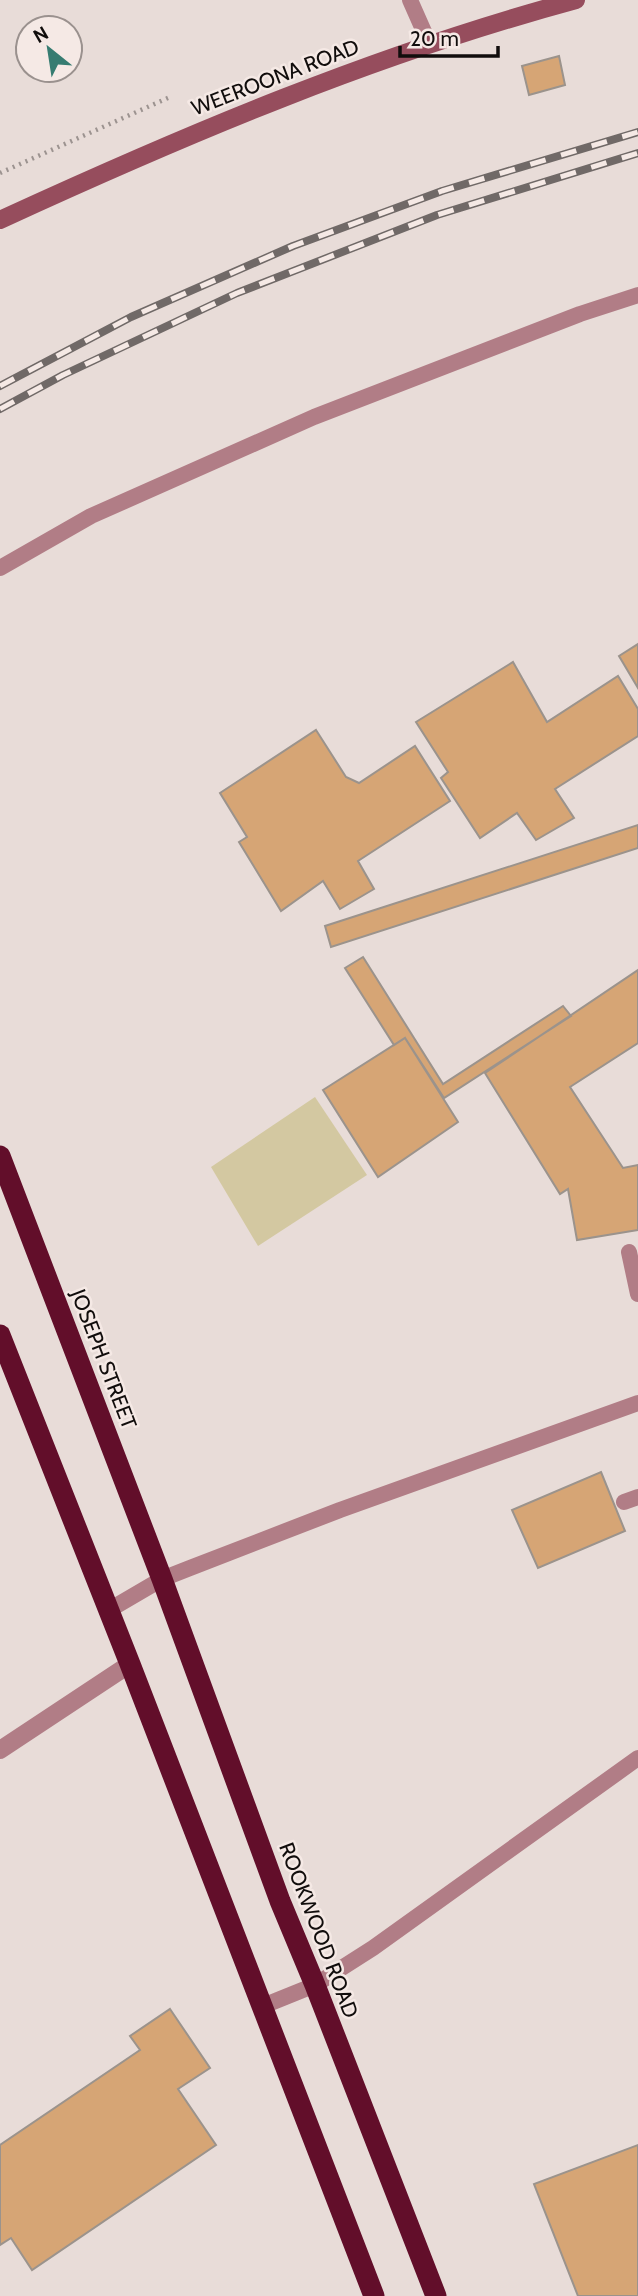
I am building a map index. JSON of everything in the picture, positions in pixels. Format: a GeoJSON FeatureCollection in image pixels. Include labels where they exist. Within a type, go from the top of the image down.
{"type":"FeatureCollection","features":[{"type":"Feature","properties":{"kind":"highway","name":"JOSEPH STREET"},"geometry":{"type":"LineString","coordinates":[[0,1156],[162,1579]]}},
{"type":"Feature","properties":{"kind":"highway"},"geometry":{"type":"LineString","coordinates":[[0,1335],[374,2296]]}},
{"type":"Feature","properties":{"kind":"highway","name":"ROOKWOOD ROAD"},"geometry":{"type":"LineString","coordinates":[[162,1579],[281,1901],[436,2296]]}},
{"type":"Feature","properties":{"kind":"main road","name":"WEEROONA ROAD"},"geometry":{"type":"LineString","coordinates":[[0,220],[231,117],[429,43],[576,0]]}},
{"type":"Feature","properties":{"kind":"street"},"geometry":{"type":"LineString","coordinates":[[0,1750],[130,1664]]}},
{"type":"Feature","properties":{"kind":"lane"},"geometry":{"type":"LineString","coordinates":[[410,0],[429,43]]}},
{"type":"Feature","properties":{"kind":"lane"},"geometry":{"type":"LineString","coordinates":[[0,568],[91,516],[314,416],[580,314],[638,295]]}},
{"type":"Feature","properties":{"kind":"lane"},"geometry":{"type":"LineString","coordinates":[[629,1252],[638,1294]]}},
{"type":"Feature","properties":{"kind":"lane"},"geometry":{"type":"LineString","coordinates":[[109,1610],[162,1579],[310,1521],[638,1403]]}},
{"type":"Feature","properties":{"kind":"lane"},"geometry":{"type":"LineString","coordinates":[[263,2006],[315,1985],[373,1948],[638,1758]]}},
{"type":"Feature","properties":{"kind":"path"},"geometry":{"type":"LineString","coordinates":[[0,173],[170,97]]}},
{"type":"Feature","properties":{"kind":"shaded area"},"geometry":{"type":"Polygon","coordinates":[[[315,1097],[367,1175],[258,1246],[211,1167],[315,1097]]]}},
{"type":"Feature","properties":{"kind":"building"},"geometry":{"type":"Polygon","coordinates":[[[559,56],[565,85],[529,95],[522,66],[559,56]]]}},
{"type":"Feature","properties":{"kind":"building"},"geometry":{"type":"Polygon","coordinates":[[[638,644],[638,688],[619,656],[638,644]]]}},
{"type":"Feature","properties":{"kind":"building"},"geometry":{"type":"Polygon","coordinates":[[[513,662],[547,722],[618,676],[638,709],[638,736],[555,789],[574,818],[536,840],[517,813],[480,838],[441,778],[448,772],[416,722],[513,662]]]}},
{"type":"Feature","properties":{"kind":"building"},"geometry":{"type":"Polygon","coordinates":[[[316,730],[346,777],[359,783],[415,746],[450,801],[358,861],[374,889],[340,909],[323,881],[281,911],[239,842],[247,837],[220,793],[316,730]]]}},
{"type":"Feature","properties":{"kind":"building"},"geometry":{"type":"Polygon","coordinates":[[[638,825],[638,848],[331,947],[325,926],[638,825]]]}},
{"type":"Feature","properties":{"kind":"building"},"geometry":{"type":"Polygon","coordinates":[[[363,957],[443,1084],[563,1006],[571,1016],[444,1098],[405,1038],[394,1045],[345,968],[363,957]]]}},
{"type":"Feature","properties":{"kind":"building"},"geometry":{"type":"Polygon","coordinates":[[[638,970],[638,1043],[570,1087],[623,1168],[638,1165],[638,1230],[577,1240],[568,1189],[560,1194],[485,1073],[638,970]]]}},
{"type":"Feature","properties":{"kind":"building"},"geometry":{"type":"Polygon","coordinates":[[[405,1038],[458,1122],[378,1177],[323,1090],[405,1038]]]}},
{"type":"Feature","properties":{"kind":"building"},"geometry":{"type":"Polygon","coordinates":[[[601,1472],[625,1531],[538,1568],[512,1510],[601,1472]]]}},
{"type":"Feature","properties":{"kind":"building"},"geometry":{"type":"Polygon","coordinates":[[[170,2009],[210,2068],[178,2089],[216,2145],[32,2270],[11,2238],[0,2245],[0,2145],[140,2050],[130,2036],[170,2009]]]}},
{"type":"Feature","properties":{"kind":"building"},"geometry":{"type":"Polygon","coordinates":[[[638,2145],[638,2296],[578,2296],[534,2184],[638,2145]]]}},
{"type":"Feature","properties":{"kind":"railway"},"geometry":{"type":"LineString","coordinates":[[0,386],[131,317],[293,246],[442,191],[638,132]]}},
{"type":"Feature","properties":{"kind":"railway"},"geometry":{"type":"LineString","coordinates":[[0,409],[63,375],[237,293],[437,215],[638,153]]}}]}
